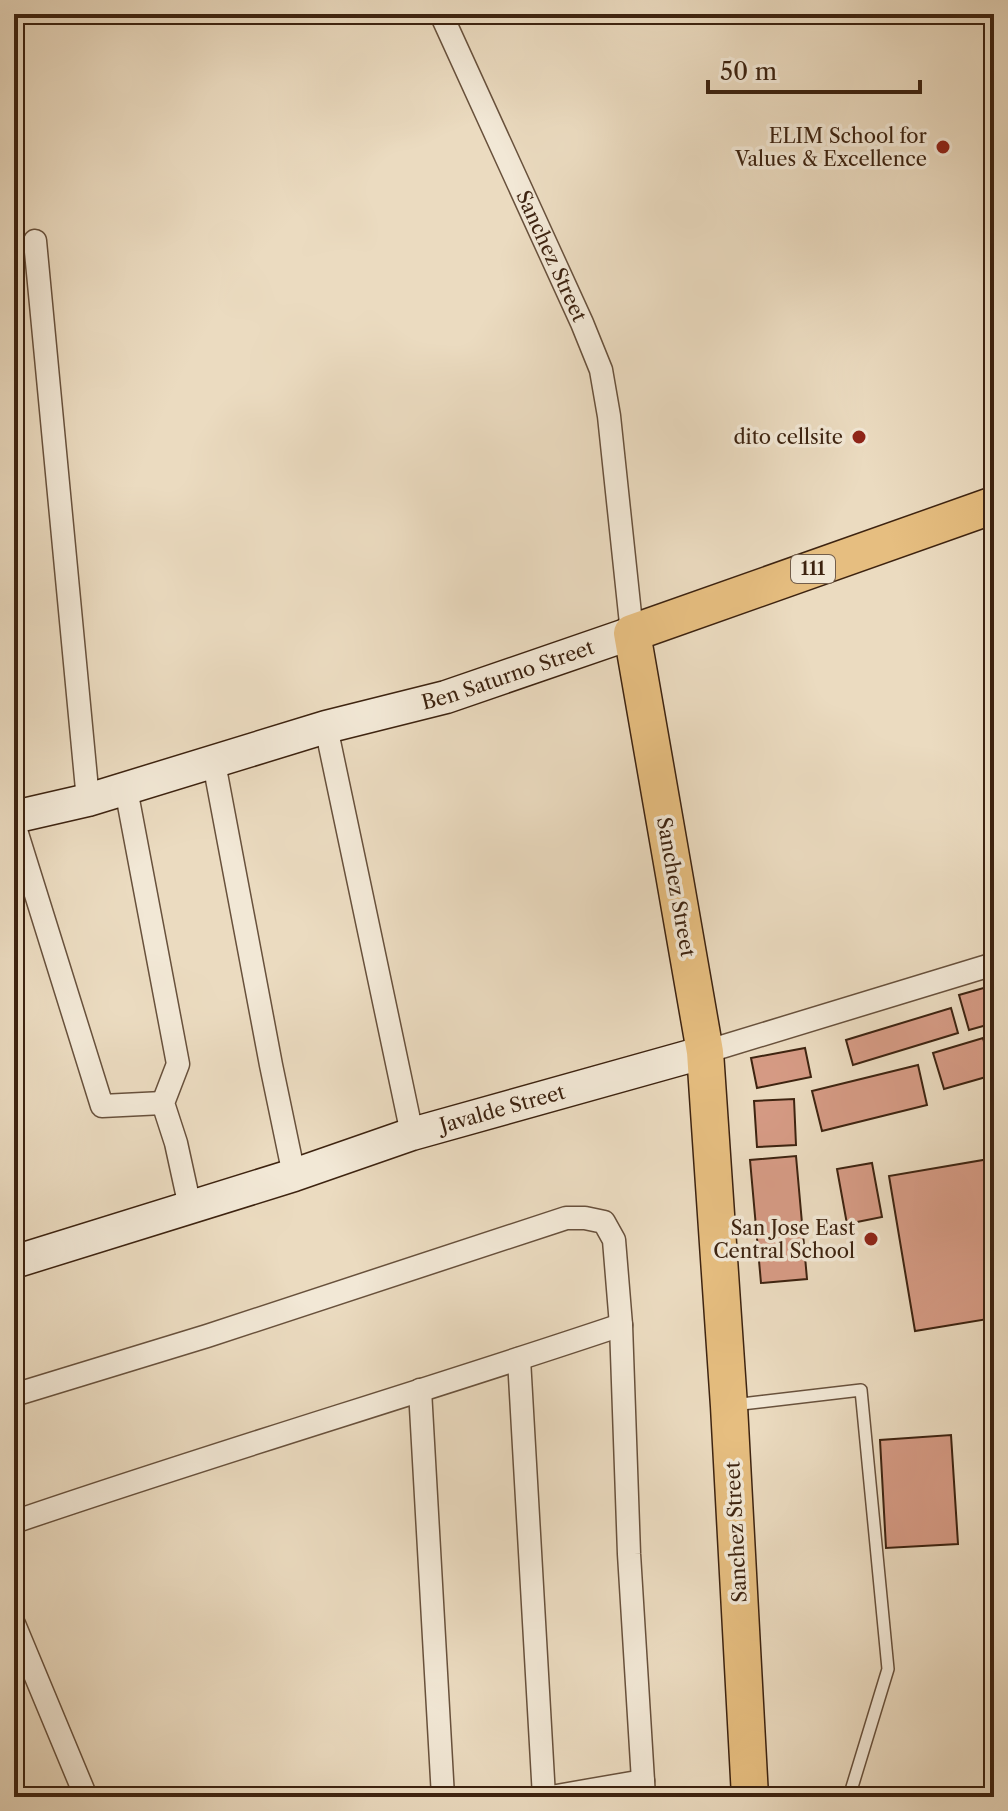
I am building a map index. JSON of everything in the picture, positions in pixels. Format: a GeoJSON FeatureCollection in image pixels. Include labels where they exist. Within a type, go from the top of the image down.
{"type":"FeatureCollection","features":[{"type":"Feature","properties":{"kind":"main road","name":"Ben Saturno Street"},"geometry":{"type":"LineString","coordinates":[[632,633],[994,505]]}},
{"type":"Feature","properties":{"kind":"main road","name":"Sanchez Street"},"geometry":{"type":"LineString","coordinates":[[632,633],[705,1052],[729,1406],[750,1797]]}},
{"type":"Feature","properties":{"kind":"street","name":"Sanchez Street"},"geometry":{"type":"LineString","coordinates":[[441,14],[601,370],[609,416],[632,633]]}},
{"type":"Feature","properties":{"kind":"street"},"geometry":{"type":"LineString","coordinates":[[35,241],[88,800]]}},
{"type":"Feature","properties":{"kind":"street","name":"Ben Saturno Street"},"geometry":{"type":"LineString","coordinates":[[14,817],[88,800],[326,727],[446,697],[632,633]]}},
{"type":"Feature","properties":{"kind":"street"},"geometry":{"type":"LineString","coordinates":[[326,727],[412,1134]]}},
{"type":"Feature","properties":{"kind":"street"},"geometry":{"type":"LineString","coordinates":[[214,763],[294,1175]]}},
{"type":"Feature","properties":{"kind":"street"},"geometry":{"type":"LineString","coordinates":[[126,789],[178,1064],[163,1103],[176,1143],[190,1207]]}},
{"type":"Feature","properties":{"kind":"street"},"geometry":{"type":"LineString","coordinates":[[14,824],[102,1106],[163,1103]]}},
{"type":"Feature","properties":{"kind":"street","name":"Javalde Street"},"geometry":{"type":"LineString","coordinates":[[14,1262],[294,1175],[412,1134],[705,1052],[994,964]]}},
{"type":"Feature","properties":{"kind":"street"},"geometry":{"type":"LineString","coordinates":[[14,1395],[207,1336],[566,1218],[604,1222],[614,1240],[621,1325],[629,1554],[644,1789],[551,1797]]}},
{"type":"Feature","properties":{"kind":"street"},"geometry":{"type":"LineString","coordinates":[[14,1522],[157,1473],[621,1325]]}},
{"type":"Feature","properties":{"kind":"street"},"geometry":{"type":"LineString","coordinates":[[519,1359],[544,1797]]}},
{"type":"Feature","properties":{"kind":"street"},"geometry":{"type":"LineString","coordinates":[[420,1390],[443,1797]]}},
{"type":"Feature","properties":{"kind":"street"},"geometry":{"type":"LineString","coordinates":[[14,1624],[86,1797]]}},
{"type":"Feature","properties":{"kind":"lane"},"geometry":{"type":"LineString","coordinates":[[729,1406],[861,1390],[888,1669],[849,1797]]}},
{"type":"Feature","properties":{"kind":"building"},"geometry":{"type":"Polygon","coordinates":[[[994,985],[994,1023],[969,1030],[959,995],[994,985]]]}},
{"type":"Feature","properties":{"kind":"building"},"geometry":{"type":"Polygon","coordinates":[[[951,1008],[958,1033],[853,1065],[846,1040],[951,1008]]]}},
{"type":"Feature","properties":{"kind":"building"},"geometry":{"type":"Polygon","coordinates":[[[983,1038],[993,1075],[944,1089],[933,1053],[983,1038]]]}},
{"type":"Feature","properties":{"kind":"building"},"geometry":{"type":"Polygon","coordinates":[[[805,1048],[811,1077],[757,1088],[751,1058],[805,1048]]]}},
{"type":"Feature","properties":{"kind":"building"},"geometry":{"type":"Polygon","coordinates":[[[918,1065],[927,1105],[822,1131],[812,1091],[918,1065]]]}},
{"type":"Feature","properties":{"kind":"building"},"geometry":{"type":"Polygon","coordinates":[[[794,1099],[796,1145],[757,1147],[754,1101],[794,1099]]]}},
{"type":"Feature","properties":{"kind":"building"},"geometry":{"type":"Polygon","coordinates":[[[796,1156],[807,1279],[761,1283],[750,1160],[796,1156]]]}},
{"type":"Feature","properties":{"kind":"building"},"geometry":{"type":"Polygon","coordinates":[[[989,1159],[994,1189],[994,1318],[915,1331],[889,1176],[989,1159]]]}},
{"type":"Feature","properties":{"kind":"building"},"geometry":{"type":"Polygon","coordinates":[[[872,1163],[882,1217],[847,1224],[837,1169],[872,1163]]]}},
{"type":"Feature","properties":{"kind":"building"},"geometry":{"type":"Polygon","coordinates":[[[951,1435],[958,1544],[886,1548],[880,1440],[951,1435]]]}},
{"type":"Feature","properties":{"kind":"place","name":"ELIM School for Values & Excellence"},"geometry":{"type":"Point","coordinates":[943,147]}},
{"type":"Feature","properties":{"kind":"place","name":"dito cellsite"},"geometry":{"type":"Point","coordinates":[859,437]}},
{"type":"Feature","properties":{"kind":"place","name":"San Jose East Central School"},"geometry":{"type":"Point","coordinates":[871,1239]}}]}
